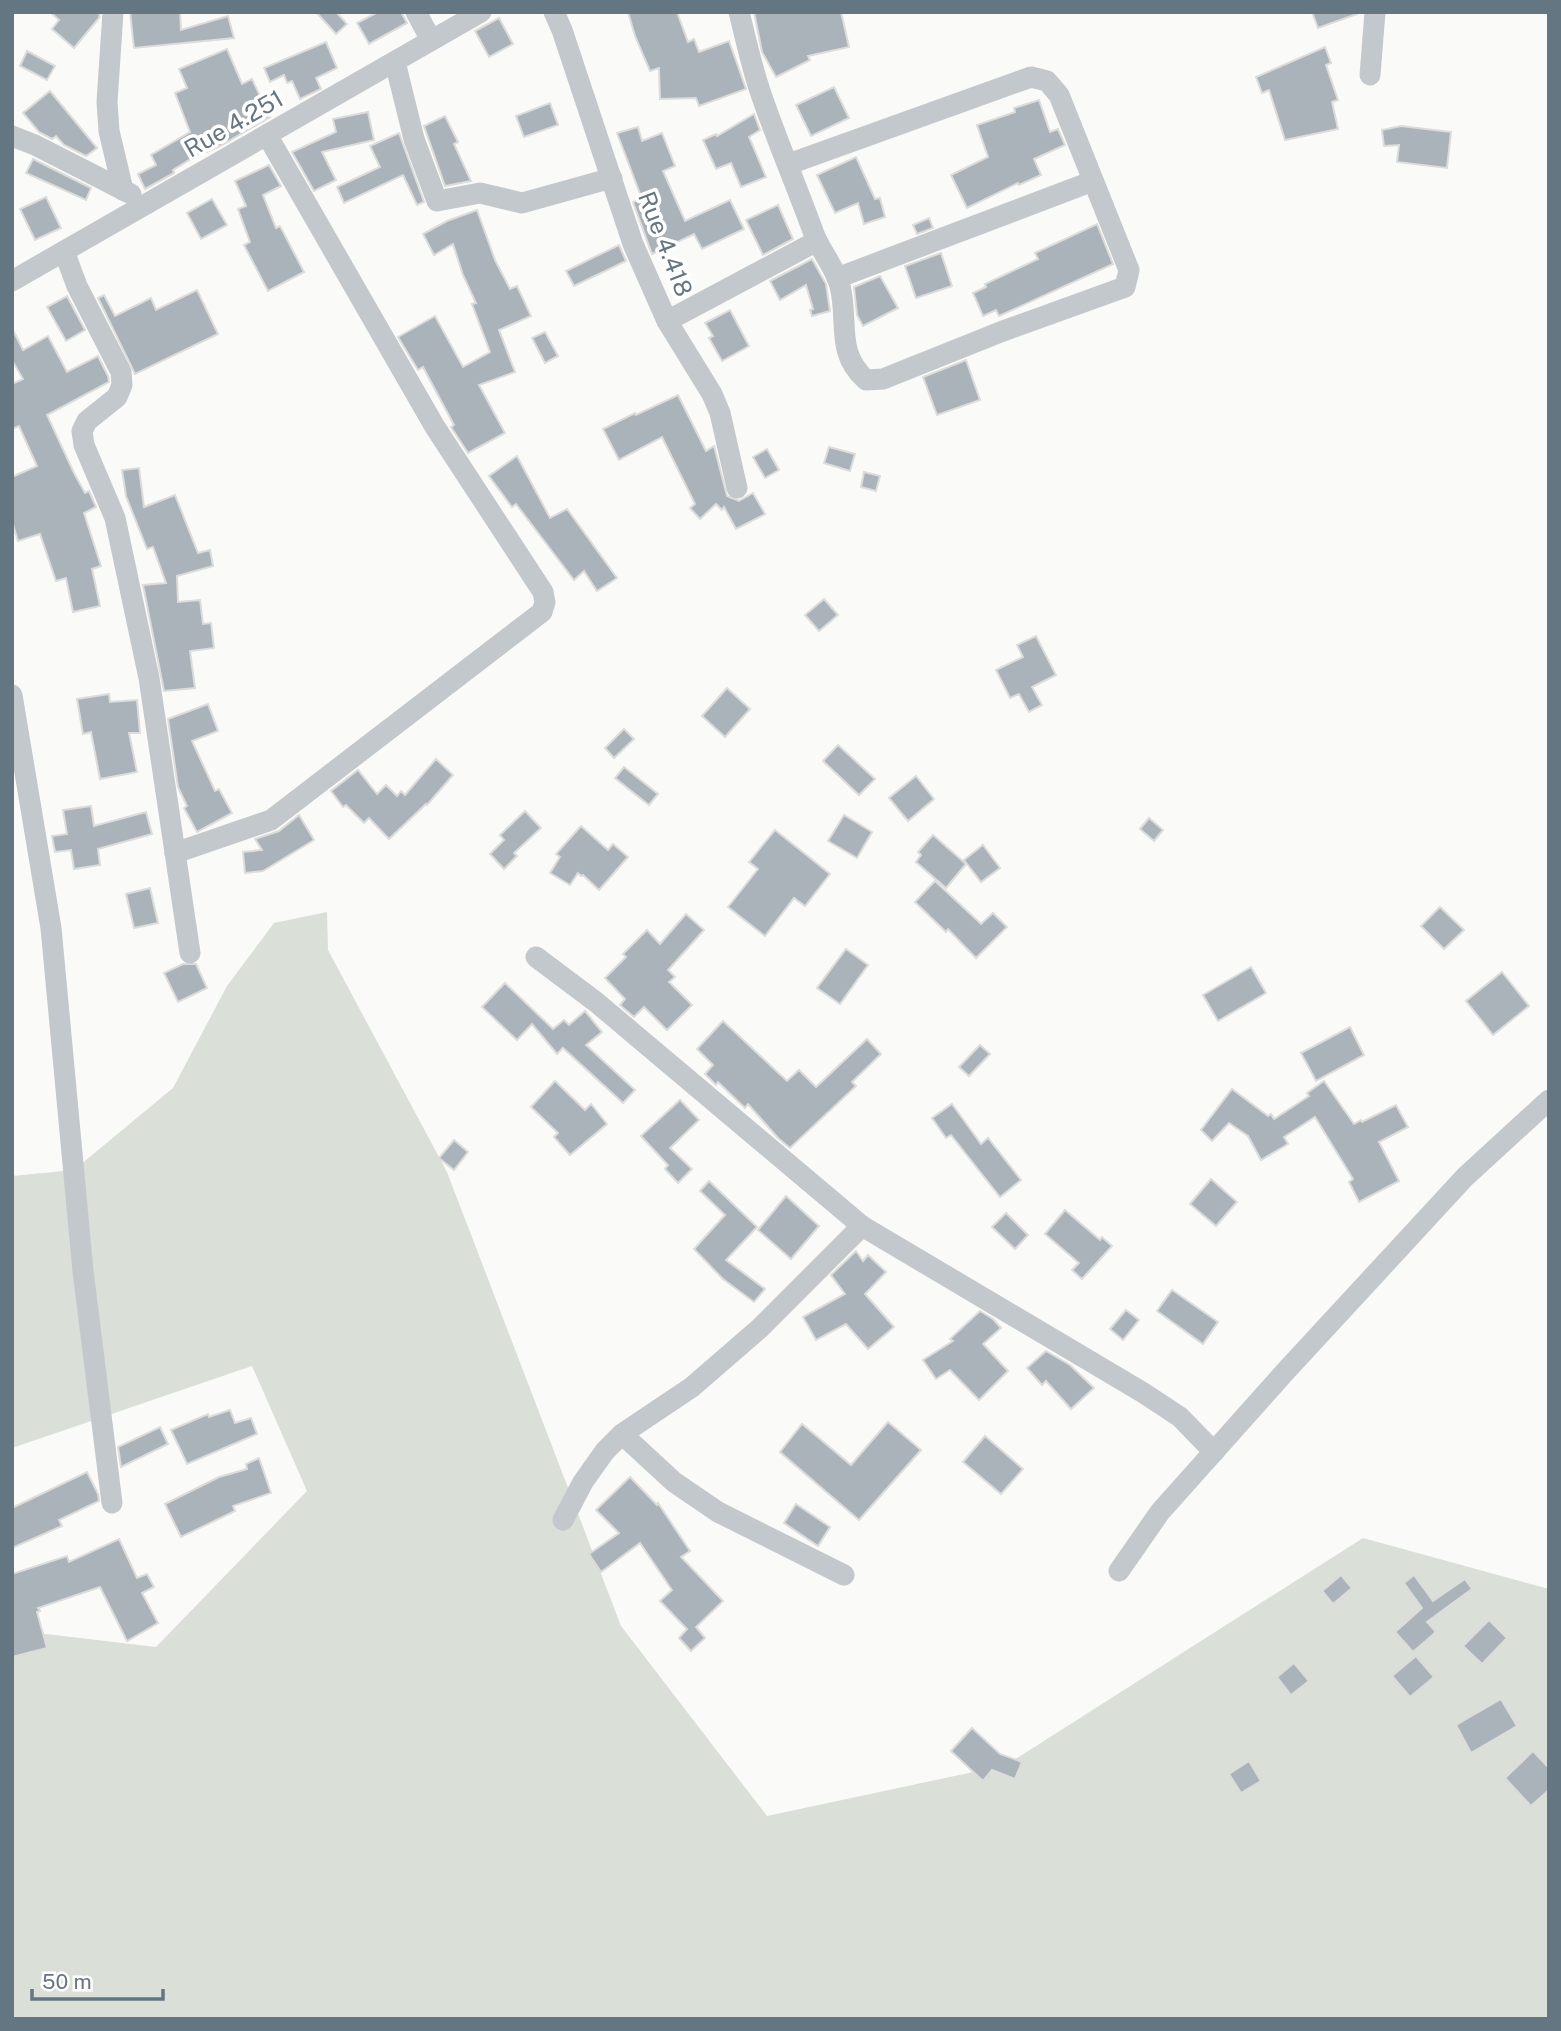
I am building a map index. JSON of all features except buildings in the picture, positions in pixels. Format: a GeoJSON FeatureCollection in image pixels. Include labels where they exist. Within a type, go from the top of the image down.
{"type":"FeatureCollection","features":[{"type":"Feature","properties":{"kind":"street"},"geometry":{"type":"LineString","coordinates":[[113,12],[107,102],[108,131],[123,190]]}},
{"type":"Feature","properties":{"kind":"street"},"geometry":{"type":"LineString","coordinates":[[416,12],[431,40]]}},
{"type":"Feature","properties":{"kind":"street","name":"Rue 4.251"},"geometry":{"type":"LineString","coordinates":[[12,281],[481,12]]}},
{"type":"Feature","properties":{"kind":"street","name":"Rue 4.418"},"geometry":{"type":"LineString","coordinates":[[554,12],[633,244],[667,321],[712,394],[720,413],[737,488]]}},
{"type":"Feature","properties":{"kind":"street"},"geometry":{"type":"LineString","coordinates":[[739,12],[761,93],[817,241],[838,278],[846,351],[855,369],[866,380],[883,379],[1003,331],[1125,287],[1129,270],[1059,95],[1047,81],[1031,77],[789,164]]}},
{"type":"Feature","properties":{"kind":"street"},"geometry":{"type":"LineString","coordinates":[[1370,75],[1374,12]]}},
{"type":"Feature","properties":{"kind":"street"},"geometry":{"type":"LineString","coordinates":[[395,62],[414,139],[437,201],[480,192],[522,203],[612,178]]}},
{"type":"Feature","properties":{"kind":"street"},"geometry":{"type":"LineString","coordinates":[[175,853],[271,820],[542,612],[545,602],[544,592],[435,427],[267,135]]}},
{"type":"Feature","properties":{"kind":"street"},"geometry":{"type":"LineString","coordinates":[[12,136],[148,203]]}},
{"type":"Feature","properties":{"kind":"street"},"geometry":{"type":"LineString","coordinates":[[838,278],[1093,181]]}},
{"type":"Feature","properties":{"kind":"street"},"geometry":{"type":"LineString","coordinates":[[667,321],[817,241]]}},
{"type":"Feature","properties":{"kind":"street"},"geometry":{"type":"LineString","coordinates":[[64,251],[77,286],[121,372],[122,385],[117,397],[87,421],[82,431],[84,445],[114,518],[149,678],[190,953]]}},
{"type":"Feature","properties":{"kind":"street"},"geometry":{"type":"LineString","coordinates":[[12,695],[51,928],[83,1271],[112,1503]]}},
{"type":"Feature","properties":{"kind":"street"},"geometry":{"type":"LineString","coordinates":[[536,957],[596,1002],[862,1226],[1142,1392],[1180,1417],[1214,1452]]}},
{"type":"Feature","properties":{"kind":"street"},"geometry":{"type":"LineString","coordinates":[[1119,1571],[1160,1513],[1465,1177],[1549,1100]]}},
{"type":"Feature","properties":{"kind":"street"},"geometry":{"type":"LineString","coordinates":[[563,1520],[583,1482],[605,1451],[622,1434],[692,1387],[750,1337],[862,1226]]}},
{"type":"Feature","properties":{"kind":"street"},"geometry":{"type":"LineString","coordinates":[[622,1434],[674,1482],[718,1512],[844,1575]]}},
{"type":"Feature","properties":{"kind":"shaded area"},"geometry":{"type":"Polygon","coordinates":[[[327,912],[328,950],[447,1172],[621,1626],[767,1816],[1006,1765],[1363,1538],[1549,1589],[1549,2019],[12,2019],[12,1630],[156,1647],[307,1491],[252,1366],[12,1448],[12,1176],[74,1170],[173,1088],[227,986],[274,923],[327,912]]]}}]}
